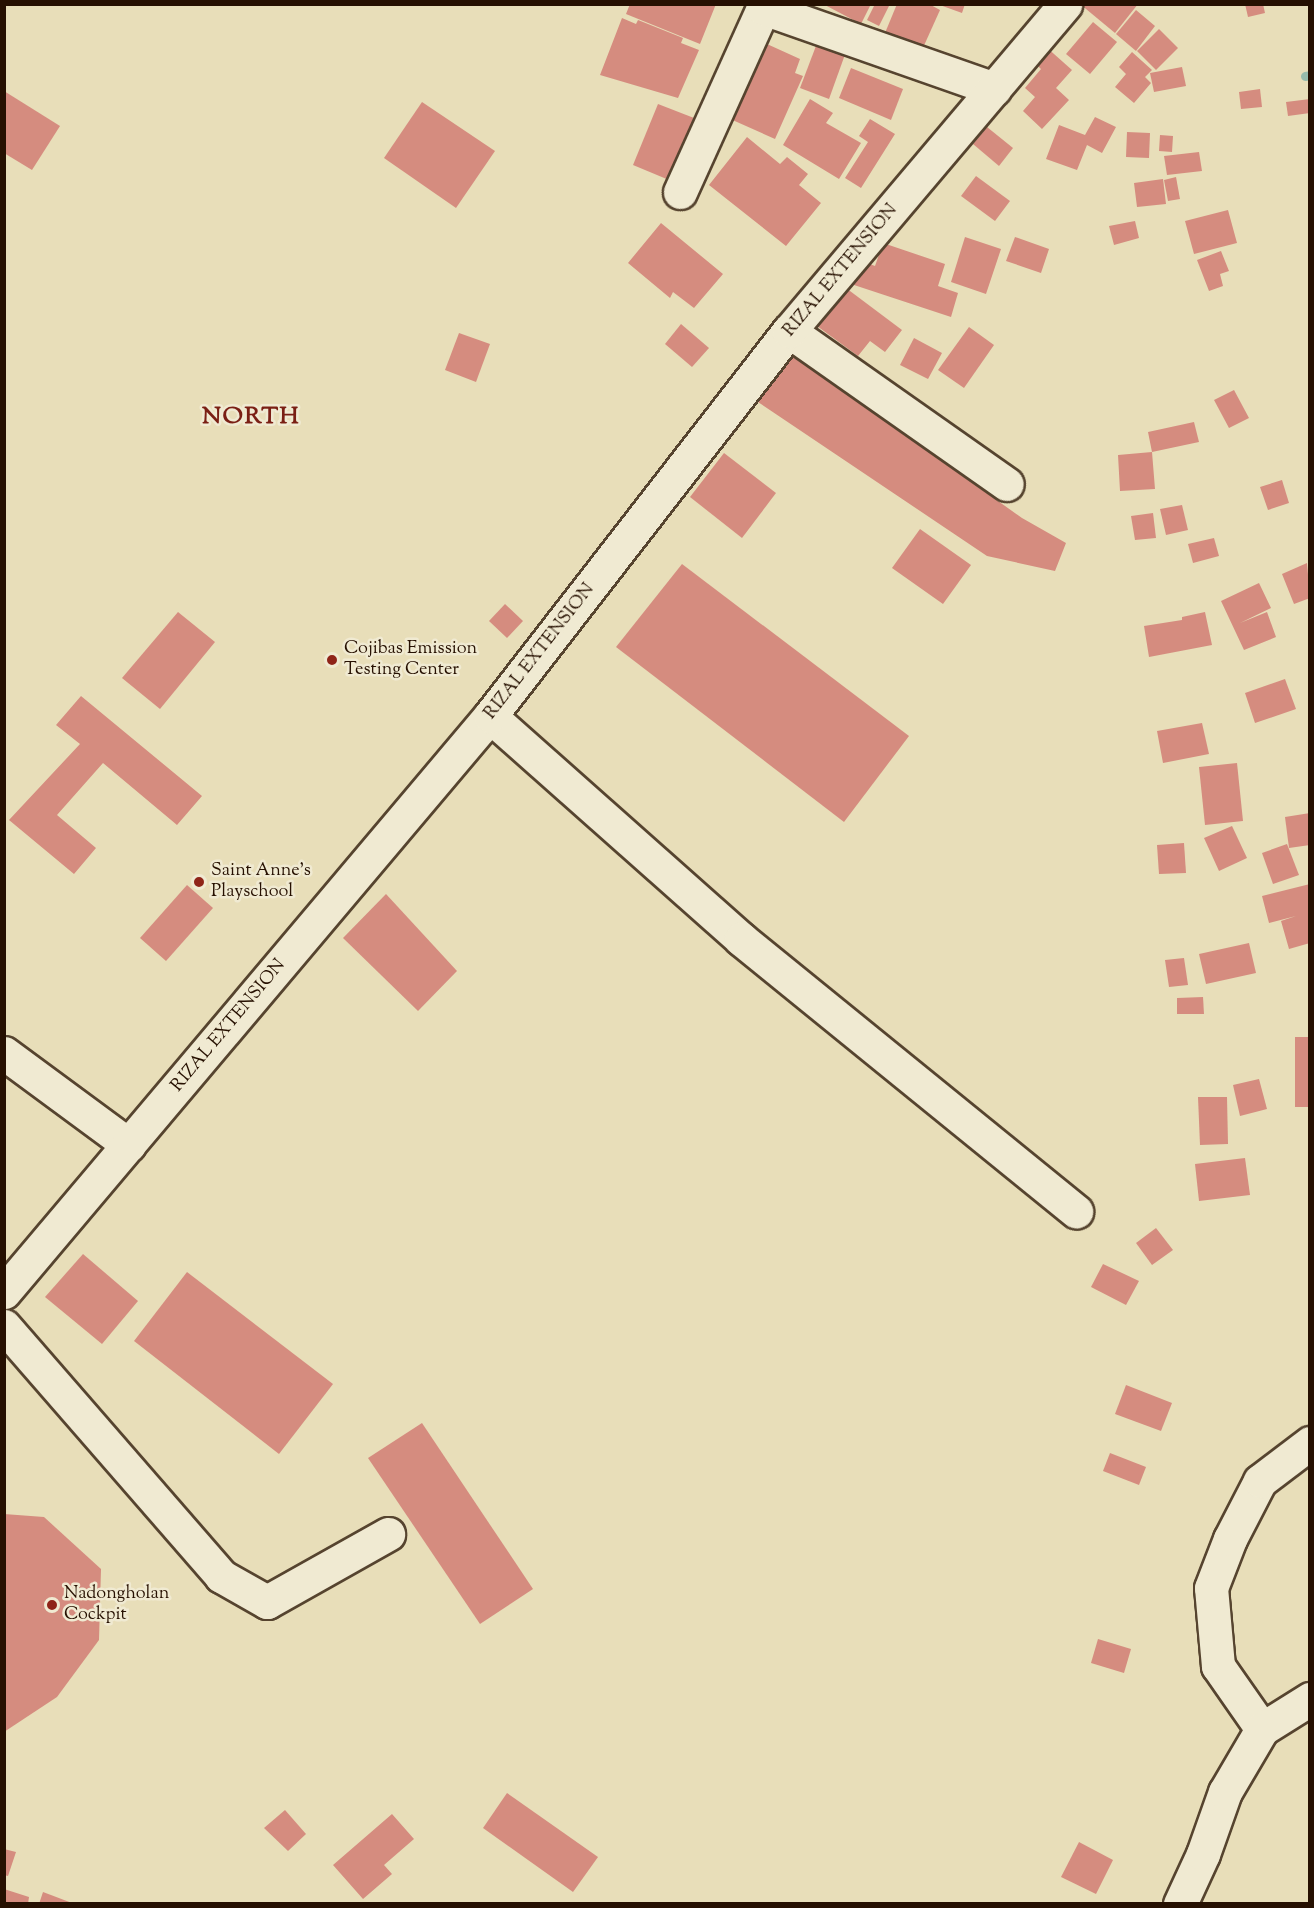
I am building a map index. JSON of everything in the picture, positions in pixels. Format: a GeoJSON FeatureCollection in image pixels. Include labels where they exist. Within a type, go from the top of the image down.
{"type":"FeatureCollection","features":[{"type":"Feature","properties":{"kind":"street","name":"RIZAL EXTENSION"},"geometry":{"type":"LineString","coordinates":[[4,1292],[490,717],[789,331],[1065,4]]}},
{"type":"Feature","properties":{"kind":"street"},"geometry":{"type":"LineString","coordinates":[[680,192],[763,8],[994,89]]}},
{"type":"Feature","properties":{"kind":"street"},"geometry":{"type":"LineString","coordinates":[[789,331],[1007,484]]}},
{"type":"Feature","properties":{"kind":"street"},"geometry":{"type":"LineString","coordinates":[[490,717],[741,939],[1076,1211]]}},
{"type":"Feature","properties":{"kind":"street"},"geometry":{"type":"LineString","coordinates":[[4,1053],[129,1145]]}},
{"type":"Feature","properties":{"kind":"street"},"geometry":{"type":"LineString","coordinates":[[4,1326],[221,1576],[267,1602],[388,1534]]}},
{"type":"Feature","properties":{"kind":"street"},"geometry":{"type":"LineString","coordinates":[[1262,1729],[1218,1666],[1211,1588],[1230,1539],[1260,1481],[1310,1443]]}},
{"type":"Feature","properties":{"kind":"street"},"geometry":{"type":"LineString","coordinates":[[1180,1904],[1203,1854],[1225,1792],[1262,1729],[1310,1699]]}},
{"type":"Feature","properties":{"kind":"building"},"geometry":{"type":"Polygon","coordinates":[[[630,4],[716,4],[700,44],[626,14],[630,4]]]}},
{"type":"Feature","properties":{"kind":"building"},"geometry":{"type":"Polygon","coordinates":[[[823,4],[871,4],[861,24],[823,4]]]}},
{"type":"Feature","properties":{"kind":"building"},"geometry":{"type":"Polygon","coordinates":[[[875,4],[890,4],[879,26],[867,20],[875,4]]]}},
{"type":"Feature","properties":{"kind":"building"},"geometry":{"type":"Polygon","coordinates":[[[897,4],[929,4],[940,10],[922,50],[885,33],[897,4]]]}},
{"type":"Feature","properties":{"kind":"building"},"geometry":{"type":"Polygon","coordinates":[[[937,4],[965,4],[962,13],[937,4]]]}},
{"type":"Feature","properties":{"kind":"building"},"geometry":{"type":"Polygon","coordinates":[[[1080,4],[1138,4],[1115,33],[1080,4]]]}},
{"type":"Feature","properties":{"kind":"building"},"geometry":{"type":"Polygon","coordinates":[[[1245,4],[1263,4],[1265,13],[1248,17],[1245,4]]]}},
{"type":"Feature","properties":{"kind":"building"},"geometry":{"type":"Polygon","coordinates":[[[1136,10],[1155,26],[1136,51],[1116,34],[1136,10]]]}},
{"type":"Feature","properties":{"kind":"building"},"geometry":{"type":"Polygon","coordinates":[[[622,18],[636,24],[638,20],[683,38],[681,43],[699,50],[678,98],[600,75],[622,18]]]}},
{"type":"Feature","properties":{"kind":"building"},"geometry":{"type":"Polygon","coordinates":[[[1093,22],[1117,42],[1090,74],[1066,54],[1093,22]]]}},
{"type":"Feature","properties":{"kind":"building"},"geometry":{"type":"Polygon","coordinates":[[[1159,29],[1178,48],[1156,70],[1137,51],[1159,29]]]}},
{"type":"Feature","properties":{"kind":"building"},"geometry":{"type":"Polygon","coordinates":[[[819,38],[847,49],[829,99],[800,88],[819,38]]]}},
{"type":"Feature","properties":{"kind":"building"},"geometry":{"type":"Polygon","coordinates":[[[758,40],[800,59],[795,73],[803,76],[775,139],[719,114],[758,40]]]}},
{"type":"Feature","properties":{"kind":"building"},"geometry":{"type":"Polygon","coordinates":[[[1045,46],[1072,70],[1056,88],[1069,100],[1042,129],[1023,111],[1035,97],[1025,88],[1041,69],[1032,60],[1045,46]]]}},
{"type":"Feature","properties":{"kind":"building"},"geometry":{"type":"Polygon","coordinates":[[[1132,52],[1152,70],[1145,77],[1151,83],[1134,103],[1115,87],[1126,74],[1119,67],[1132,52]]]}},
{"type":"Feature","properties":{"kind":"building"},"geometry":{"type":"Polygon","coordinates":[[[1182,67],[1186,86],[1154,92],[1150,73],[1182,67]]]}},
{"type":"Feature","properties":{"kind":"building"},"geometry":{"type":"Polygon","coordinates":[[[851,68],[903,89],[891,120],[839,98],[851,68]]]}},
{"type":"Feature","properties":{"kind":"building"},"geometry":{"type":"Polygon","coordinates":[[[1260,89],[1262,107],[1241,109],[1239,92],[1260,89]]]}},
{"type":"Feature","properties":{"kind":"building"},"geometry":{"type":"Polygon","coordinates":[[[4,91],[60,126],[32,170],[4,153],[4,91]]]}},
{"type":"Feature","properties":{"kind":"building"},"geometry":{"type":"Polygon","coordinates":[[[810,99],[833,113],[826,123],[861,143],[839,179],[783,145],[810,99]]]}},
{"type":"Feature","properties":{"kind":"building"},"geometry":{"type":"Polygon","coordinates":[[[1310,99],[1310,113],[1288,116],[1286,102],[1310,99]]]}},
{"type":"Feature","properties":{"kind":"building"},"geometry":{"type":"Polygon","coordinates":[[[422,102],[495,151],[456,208],[384,158],[422,102]]]}},
{"type":"Feature","properties":{"kind":"building"},"geometry":{"type":"Polygon","coordinates":[[[658,104],[694,118],[669,180],[633,165],[658,104]]]}},
{"type":"Feature","properties":{"kind":"building"},"geometry":{"type":"Polygon","coordinates":[[[1095,117],[1116,127],[1102,153],[1087,145],[1077,170],[1046,159],[1059,125],[1085,135],[1095,117]]]}},
{"type":"Feature","properties":{"kind":"building"},"geometry":{"type":"Polygon","coordinates":[[[870,119],[895,134],[861,188],[845,178],[868,142],[859,136],[870,119]]]}},
{"type":"Feature","properties":{"kind":"building"},"geometry":{"type":"Polygon","coordinates":[[[987,127],[1013,148],[999,166],[973,144],[987,127]]]}},
{"type":"Feature","properties":{"kind":"building"},"geometry":{"type":"Polygon","coordinates":[[[1127,132],[1150,133],[1149,158],[1126,157],[1127,132]]]}},
{"type":"Feature","properties":{"kind":"building"},"geometry":{"type":"Polygon","coordinates":[[[1160,135],[1173,136],[1172,152],[1159,151],[1160,135]]]}},
{"type":"Feature","properties":{"kind":"building"},"geometry":{"type":"Polygon","coordinates":[[[747,137],[780,164],[787,157],[808,174],[799,185],[821,203],[786,246],[709,185],[747,137]]]}},
{"type":"Feature","properties":{"kind":"building"},"geometry":{"type":"Polygon","coordinates":[[[1199,152],[1202,171],[1167,175],[1164,156],[1199,152]]]}},
{"type":"Feature","properties":{"kind":"building"},"geometry":{"type":"Polygon","coordinates":[[[976,176],[1010,201],[995,221],[961,196],[976,176]]]}},
{"type":"Feature","properties":{"kind":"building"},"geometry":{"type":"Polygon","coordinates":[[[1176,177],[1180,199],[1168,201],[1164,180],[1176,177]]]}},
{"type":"Feature","properties":{"kind":"building"},"geometry":{"type":"Polygon","coordinates":[[[1163,179],[1166,204],[1137,207],[1134,183],[1163,179]]]}},
{"type":"Feature","properties":{"kind":"building"},"geometry":{"type":"Polygon","coordinates":[[[1228,210],[1237,243],[1194,254],[1185,221],[1228,210]]]}},
{"type":"Feature","properties":{"kind":"building"},"geometry":{"type":"Polygon","coordinates":[[[1135,221],[1139,238],[1114,245],[1109,226],[1135,221]]]}},
{"type":"Feature","properties":{"kind":"building"},"geometry":{"type":"Polygon","coordinates":[[[661,223],[723,274],[694,308],[673,292],[670,298],[628,263],[661,223]]]}},
{"type":"Feature","properties":{"kind":"building"},"geometry":{"type":"Polygon","coordinates":[[[965,237],[1001,249],[986,294],[951,282],[965,237]]]}},
{"type":"Feature","properties":{"kind":"building"},"geometry":{"type":"Polygon","coordinates":[[[1015,237],[1049,249],[1041,273],[1006,261],[1015,237]]]}},
{"type":"Feature","properties":{"kind":"building"},"geometry":{"type":"Polygon","coordinates":[[[883,243],[945,264],[938,286],[958,293],[951,317],[851,284],[859,260],[875,266],[883,243]]]}},
{"type":"Feature","properties":{"kind":"building"},"geometry":{"type":"Polygon","coordinates":[[[1221,251],[1229,271],[1220,274],[1223,286],[1209,291],[1197,260],[1221,251]]]}},
{"type":"Feature","properties":{"kind":"building"},"geometry":{"type":"Polygon","coordinates":[[[846,288],[902,330],[885,352],[870,341],[858,356],[817,326],[846,288]]]}},
{"type":"Feature","properties":{"kind":"building"},"geometry":{"type":"Polygon","coordinates":[[[681,324],[709,348],[692,367],[665,344],[681,324]]]}},
{"type":"Feature","properties":{"kind":"building"},"geometry":{"type":"Polygon","coordinates":[[[969,327],[994,345],[964,388],[938,370],[969,327]]]}},
{"type":"Feature","properties":{"kind":"building"},"geometry":{"type":"Polygon","coordinates":[[[459,333],[490,344],[476,382],[445,370],[459,333]]]}},
{"type":"Feature","properties":{"kind":"building"},"geometry":{"type":"Polygon","coordinates":[[[914,338],[942,353],[928,379],[900,365],[914,338]]]}},
{"type":"Feature","properties":{"kind":"building"},"geometry":{"type":"Polygon","coordinates":[[[789,353],[1022,518],[1066,543],[1055,571],[987,556],[755,400],[789,353]]]}},
{"type":"Feature","properties":{"kind":"building"},"geometry":{"type":"Polygon","coordinates":[[[1234,390],[1249,418],[1229,428],[1214,400],[1234,390]]]}},
{"type":"Feature","properties":{"kind":"building"},"geometry":{"type":"Polygon","coordinates":[[[1194,422],[1199,442],[1152,452],[1148,432],[1194,422]]]}},
{"type":"Feature","properties":{"kind":"building"},"geometry":{"type":"Polygon","coordinates":[[[1152,452],[1155,489],[1120,491],[1118,455],[1152,452]]]}},
{"type":"Feature","properties":{"kind":"building"},"geometry":{"type":"Polygon","coordinates":[[[724,453],[776,493],[742,538],[690,497],[724,453]]]}},
{"type":"Feature","properties":{"kind":"building"},"geometry":{"type":"Polygon","coordinates":[[[1282,480],[1289,503],[1268,510],[1260,487],[1282,480]]]}},
{"type":"Feature","properties":{"kind":"building"},"geometry":{"type":"Polygon","coordinates":[[[1182,505],[1188,530],[1166,535],[1160,509],[1182,505]]]}},
{"type":"Feature","properties":{"kind":"building"},"geometry":{"type":"Polygon","coordinates":[[[1153,513],[1156,538],[1135,540],[1131,516],[1153,513]]]}},
{"type":"Feature","properties":{"kind":"building"},"geometry":{"type":"Polygon","coordinates":[[[920,529],[971,565],[943,604],[892,568],[920,529]]]}},
{"type":"Feature","properties":{"kind":"building"},"geometry":{"type":"Polygon","coordinates":[[[1214,538],[1219,556],[1193,563],[1188,544],[1214,538]]]}},
{"type":"Feature","properties":{"kind":"building"},"geometry":{"type":"Polygon","coordinates":[[[1307,563],[1310,598],[1294,604],[1282,574],[1307,563]]]}},
{"type":"Feature","properties":{"kind":"building"},"geometry":{"type":"Polygon","coordinates":[[[682,564],[909,736],[844,822],[616,647],[682,564]]]}},
{"type":"Feature","properties":{"kind":"building"},"geometry":{"type":"Polygon","coordinates":[[[1259,583],[1271,608],[1240,623],[1267,612],[1276,637],[1244,650],[1221,601],[1259,583]]]}},
{"type":"Feature","properties":{"kind":"building"},"geometry":{"type":"Polygon","coordinates":[[[505,604],[523,621],[507,638],[489,621],[505,604]]]}},
{"type":"Feature","properties":{"kind":"building"},"geometry":{"type":"Polygon","coordinates":[[[178,612],[215,642],[160,709],[122,678],[178,612]]]}},
{"type":"Feature","properties":{"kind":"building"},"geometry":{"type":"Polygon","coordinates":[[[1205,612],[1212,645],[1149,657],[1144,626],[1182,620],[1182,617],[1205,612]]]}},
{"type":"Feature","properties":{"kind":"building"},"geometry":{"type":"Polygon","coordinates":[[[1285,679],[1296,709],[1255,723],[1245,693],[1285,679]]]}},
{"type":"Feature","properties":{"kind":"building"},"geometry":{"type":"Polygon","coordinates":[[[81,696],[202,796],[177,825],[103,763],[57,815],[96,848],[74,874],[9,820],[80,744],[56,725],[81,696]]]}},
{"type":"Feature","properties":{"kind":"building"},"geometry":{"type":"Polygon","coordinates":[[[1202,723],[1209,754],[1163,763],[1157,731],[1202,723]]]}},
{"type":"Feature","properties":{"kind":"building"},"geometry":{"type":"Polygon","coordinates":[[[1237,763],[1243,821],[1205,825],[1199,767],[1237,763]]]}},
{"type":"Feature","properties":{"kind":"building"},"geometry":{"type":"Polygon","coordinates":[[[1310,813],[1310,845],[1289,848],[1285,817],[1310,813]]]}},
{"type":"Feature","properties":{"kind":"building"},"geometry":{"type":"Polygon","coordinates":[[[1232,826],[1247,858],[1219,871],[1204,838],[1232,826]]]}},
{"type":"Feature","properties":{"kind":"building"},"geometry":{"type":"Polygon","coordinates":[[[1184,843],[1186,873],[1159,874],[1157,845],[1184,843]]]}},
{"type":"Feature","properties":{"kind":"building"},"geometry":{"type":"Polygon","coordinates":[[[1287,844],[1299,875],[1273,884],[1262,853],[1287,844]]]}},
{"type":"Feature","properties":{"kind":"building"},"geometry":{"type":"Polygon","coordinates":[[[1310,884],[1310,943],[1289,949],[1281,921],[1296,916],[1269,923],[1262,896],[1310,884]]]}},
{"type":"Feature","properties":{"kind":"building"},"geometry":{"type":"Polygon","coordinates":[[[187,885],[213,908],[166,961],[140,938],[187,885]]]}},
{"type":"Feature","properties":{"kind":"building"},"geometry":{"type":"Polygon","coordinates":[[[386,894],[457,971],[418,1011],[343,938],[386,894]]]}},
{"type":"Feature","properties":{"kind":"building"},"geometry":{"type":"Polygon","coordinates":[[[1249,943],[1256,973],[1206,984],[1199,954],[1249,943]]]}},
{"type":"Feature","properties":{"kind":"building"},"geometry":{"type":"Polygon","coordinates":[[[1184,958],[1188,985],[1169,987],[1165,960],[1184,958]]]}},
{"type":"Feature","properties":{"kind":"building"},"geometry":{"type":"Polygon","coordinates":[[[1203,997],[1204,1014],[1177,1014],[1177,998],[1203,997]]]}},
{"type":"Feature","properties":{"kind":"building"},"geometry":{"type":"Polygon","coordinates":[[[1295,1037],[1310,1037],[1310,1107],[1295,1107],[1295,1037]]]}},
{"type":"Feature","properties":{"kind":"building"},"geometry":{"type":"Polygon","coordinates":[[[1259,1079],[1267,1109],[1240,1116],[1233,1085],[1259,1079]]]}},
{"type":"Feature","properties":{"kind":"building"},"geometry":{"type":"Polygon","coordinates":[[[1198,1097],[1227,1097],[1228,1144],[1200,1145],[1198,1097]]]}},
{"type":"Feature","properties":{"kind":"building"},"geometry":{"type":"Polygon","coordinates":[[[1245,1158],[1250,1195],[1199,1201],[1195,1164],[1245,1158]]]}},
{"type":"Feature","properties":{"kind":"building"},"geometry":{"type":"Polygon","coordinates":[[[1156,1228],[1173,1250],[1152,1265],[1136,1243],[1156,1228]]]}},
{"type":"Feature","properties":{"kind":"building"},"geometry":{"type":"Polygon","coordinates":[[[83,1254],[138,1301],[102,1344],[45,1297],[83,1254]]]}},
{"type":"Feature","properties":{"kind":"building"},"geometry":{"type":"Polygon","coordinates":[[[1103,1264],[1139,1281],[1126,1305],[1091,1287],[1103,1264]]]}},
{"type":"Feature","properties":{"kind":"building"},"geometry":{"type":"Polygon","coordinates":[[[187,1272],[333,1384],[279,1454],[134,1341],[187,1272]]]}},
{"type":"Feature","properties":{"kind":"building"},"geometry":{"type":"Polygon","coordinates":[[[1126,1385],[1172,1403],[1161,1431],[1115,1414],[1126,1385]]]}},
{"type":"Feature","properties":{"kind":"building"},"geometry":{"type":"Polygon","coordinates":[[[422,1423],[533,1589],[480,1624],[368,1458],[422,1423]]]}},
{"type":"Feature","properties":{"kind":"building"},"geometry":{"type":"Polygon","coordinates":[[[1110,1453],[1146,1467],[1139,1485],[1103,1471],[1110,1453]]]}},
{"type":"Feature","properties":{"kind":"building","name":"Nadongholan Cockpit"},"geometry":{"type":"Polygon","coordinates":[[[4,1514],[44,1517],[101,1569],[99,1640],[57,1697],[4,1732],[4,1514]]]}},
{"type":"Feature","properties":{"kind":"building"},"geometry":{"type":"Polygon","coordinates":[[[1098,1639],[1131,1649],[1124,1673],[1091,1663],[1098,1639]]]}},
{"type":"Feature","properties":{"kind":"building"},"geometry":{"type":"Polygon","coordinates":[[[507,1793],[598,1857],[573,1892],[483,1828],[507,1793]]]}},
{"type":"Feature","properties":{"kind":"building"},"geometry":{"type":"Polygon","coordinates":[[[285,1810],[306,1834],[288,1851],[264,1828],[285,1810]]]}},
{"type":"Feature","properties":{"kind":"building"},"geometry":{"type":"Polygon","coordinates":[[[392,1814],[414,1839],[384,1865],[392,1874],[363,1899],[333,1865],[392,1814]]]}},
{"type":"Feature","properties":{"kind":"building"},"geometry":{"type":"Polygon","coordinates":[[[1079,1842],[1113,1860],[1096,1894],[1061,1877],[1079,1842]]]}},
{"type":"Feature","properties":{"kind":"building"},"geometry":{"type":"Polygon","coordinates":[[[4,1849],[16,1852],[8,1876],[4,1875],[4,1849]]]}},
{"type":"Feature","properties":{"kind":"building"},"geometry":{"type":"Polygon","coordinates":[[[4,1889],[29,1897],[28,1904],[4,1904],[4,1889]]]}},
{"type":"Feature","properties":{"kind":"building"},"geometry":{"type":"Polygon","coordinates":[[[43,1892],[72,1903],[72,1904],[39,1904],[43,1892]]]}},
{"type":"Feature","properties":{"kind":"waterway"},"geometry":{"type":"LineString","coordinates":[[1305,76],[1310,75]]}},
{"type":"Feature","properties":{"kind":"place","name":"Cojibas Emission Testing Center"},"geometry":{"type":"Point","coordinates":[332,660]}},
{"type":"Feature","properties":{"kind":"place","name":"Saint Anne's Playschool"},"geometry":{"type":"Point","coordinates":[199,882]}},
{"type":"Feature","properties":{"kind":"place","name":"Nadongholan Cockpit"},"geometry":{"type":"Point","coordinates":[52,1605]}},
{"type":"Feature","properties":{"kind":"district","name":"NORTH"},"geometry":{"type":"Point","coordinates":[251,418]}}]}
